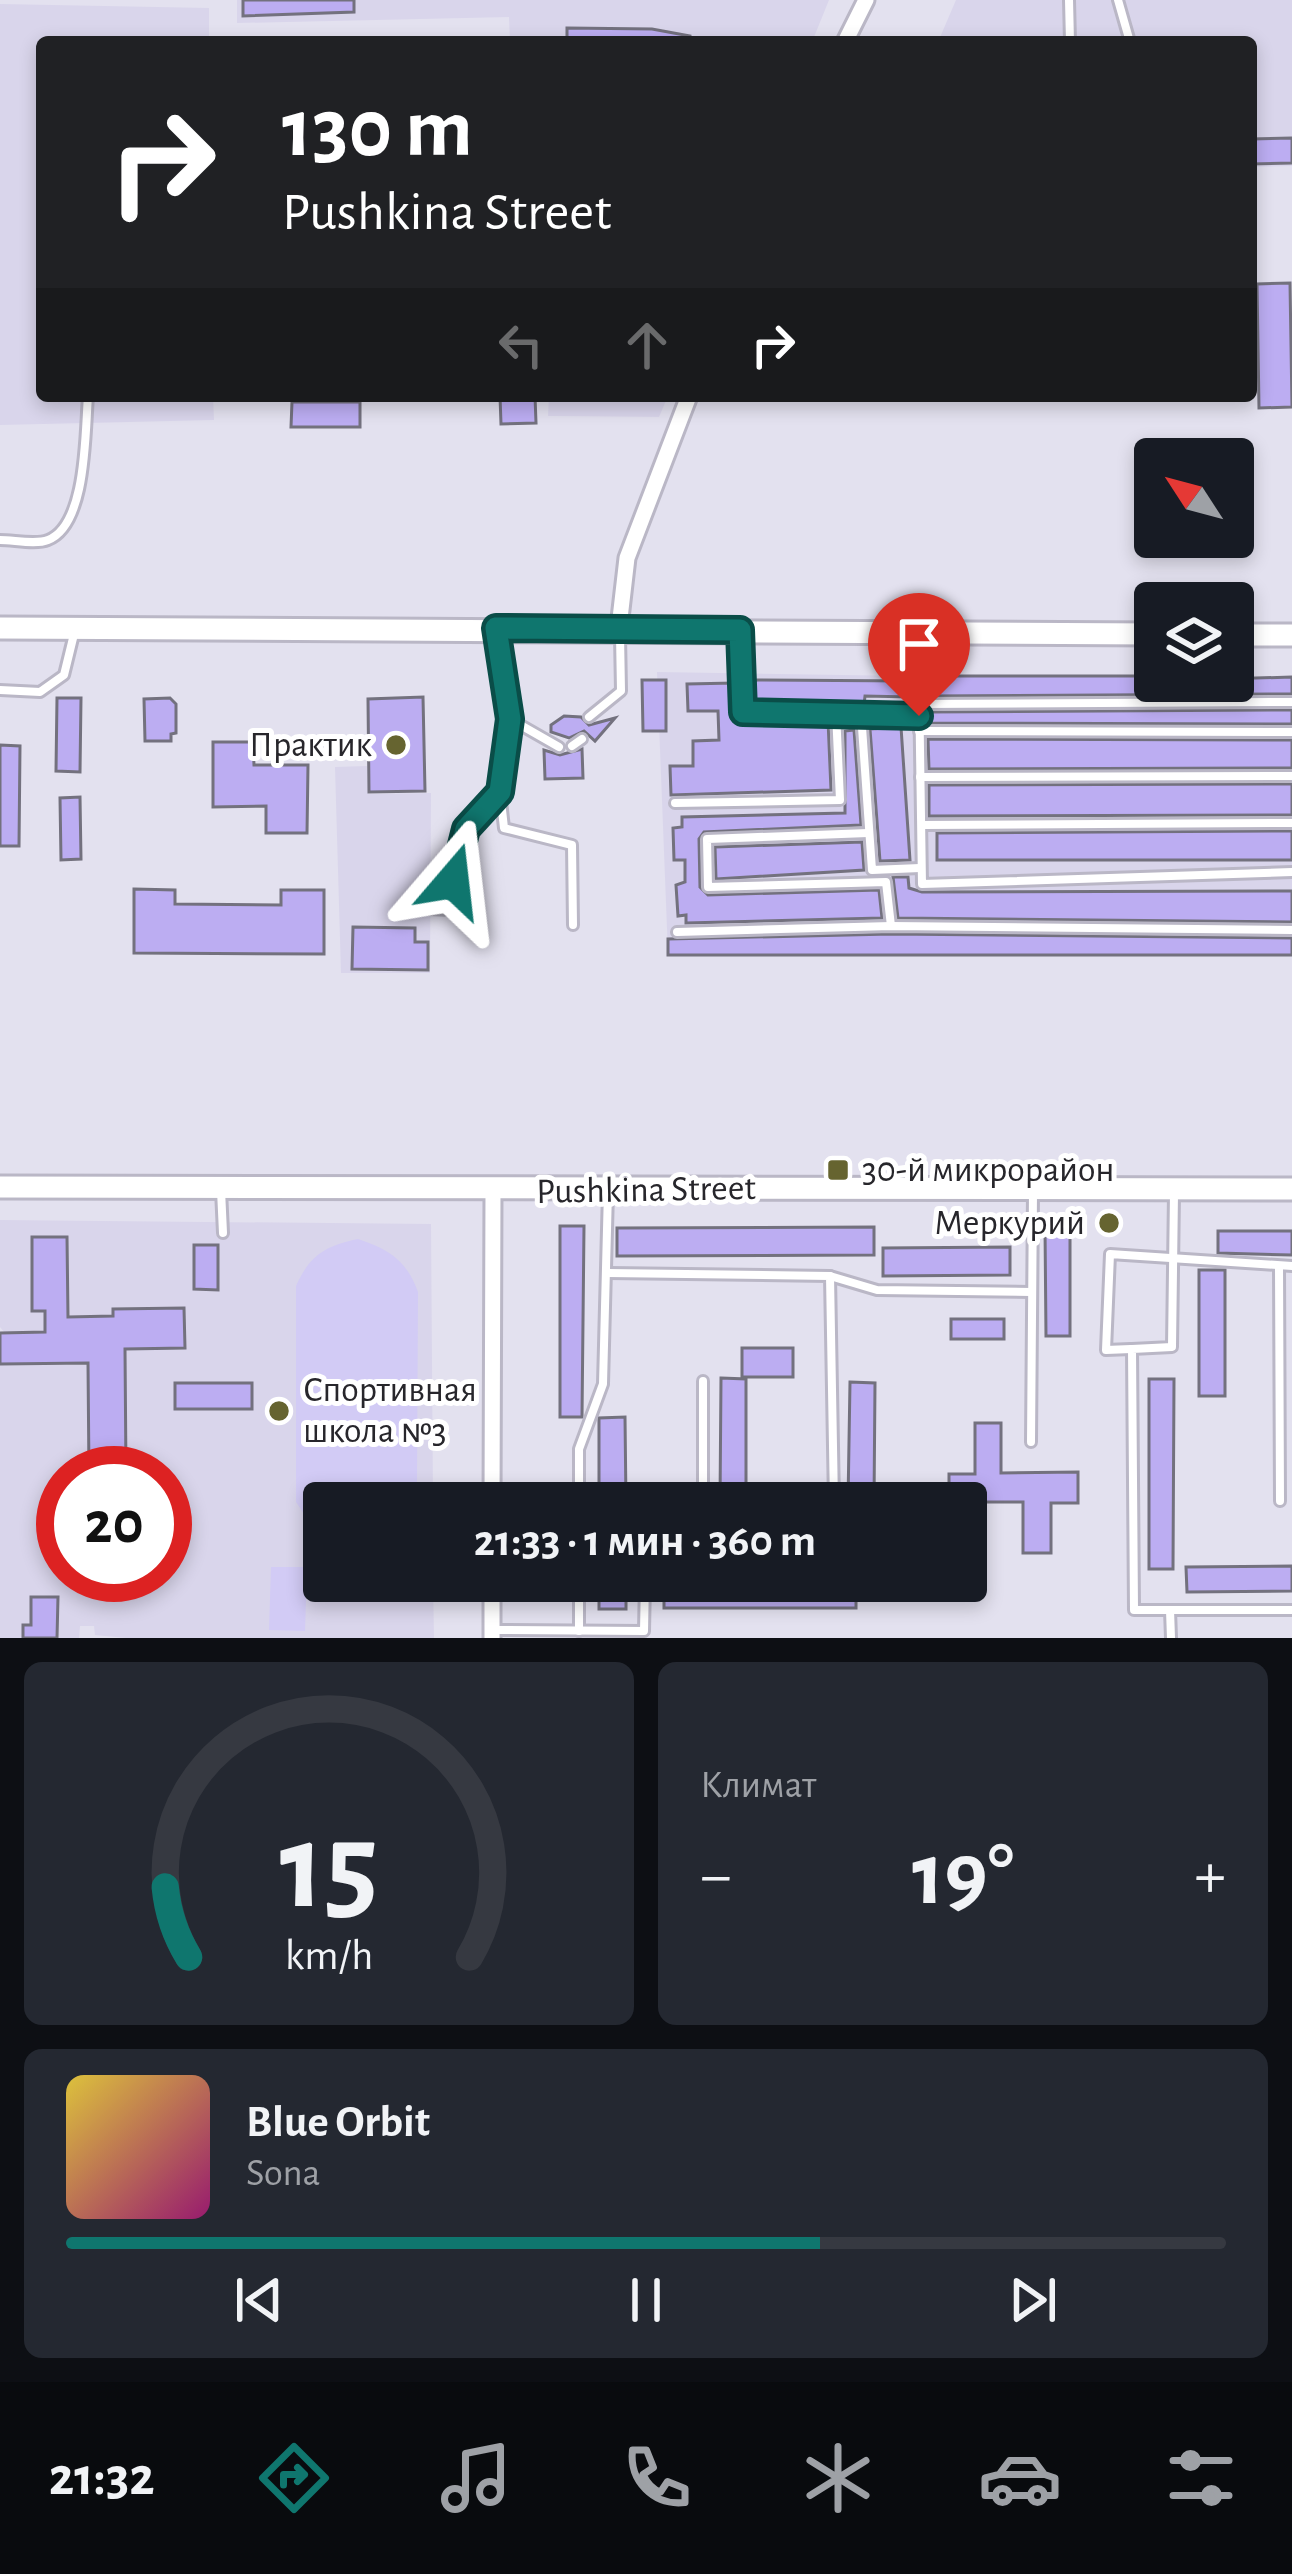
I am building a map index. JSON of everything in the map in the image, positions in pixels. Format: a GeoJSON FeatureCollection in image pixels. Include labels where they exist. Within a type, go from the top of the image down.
{"type":"FeatureCollection","features":[{"type":"Feature","properties":{"kind":"street"},"geometry":{"type":"LineString","coordinates":[[848,36],[866,0]]}},
{"type":"Feature","properties":{"kind":"street"},"geometry":{"type":"LineString","coordinates":[[620,627],[627,558],[687,402]]}},
{"type":"Feature","properties":{"kind":"street"},"geometry":{"type":"LineString","coordinates":[[0,628],[620,627],[1134,634]]}},
{"type":"Feature","properties":{"kind":"street"},"geometry":{"type":"LineString","coordinates":[[1254,634],[1292,635]]}},
{"type":"Feature","properties":{"kind":"street","name":"Pushkina Street"},"geometry":{"type":"LineString","coordinates":[[0,1187],[493,1192],[1034,1186],[1292,1189]]}},
{"type":"Feature","properties":{"kind":"street"},"geometry":{"type":"LineString","coordinates":[[492,1482],[493,1192]]}},
{"type":"Feature","properties":{"kind":"street"},"geometry":{"type":"LineString","coordinates":[[492,1602],[492,1634]]}},
{"type":"Feature","properties":{"kind":"lane"},"geometry":{"type":"LineString","coordinates":[[1069,0],[1070,36]]}},
{"type":"Feature","properties":{"kind":"lane"},"geometry":{"type":"LineString","coordinates":[[1118,0],[1128,36]]}},
{"type":"Feature","properties":{"kind":"lane"},"geometry":{"type":"LineString","coordinates":[[0,540],[46,541],[66,527],[76,504],[87,402]]}},
{"type":"Feature","properties":{"kind":"lane"},"geometry":{"type":"LineString","coordinates":[[589,717],[621,691],[620,627]]}},
{"type":"Feature","properties":{"kind":"lane"},"geometry":{"type":"LineString","coordinates":[[0,690],[40,692],[64,675],[76,628]]}},
{"type":"Feature","properties":{"kind":"lane"},"geometry":{"type":"LineString","coordinates":[[496,628],[510,719],[500,792],[504,828],[572,845],[573,926]]}},
{"type":"Feature","properties":{"kind":"lane"},"geometry":{"type":"LineString","coordinates":[[740,630],[743,712],[919,716]]}},
{"type":"Feature","properties":{"kind":"lane"},"geometry":{"type":"LineString","coordinates":[[919,682],[922,884],[1292,872]]}},
{"type":"Feature","properties":{"kind":"lane"},"geometry":{"type":"LineString","coordinates":[[919,704],[1292,702]]}},
{"type":"Feature","properties":{"kind":"lane"},"geometry":{"type":"LineString","coordinates":[[674,803],[840,800],[836,712]]}},
{"type":"Feature","properties":{"kind":"lane"},"geometry":{"type":"LineString","coordinates":[[861,713],[872,881]]}},
{"type":"Feature","properties":{"kind":"lane"},"geometry":{"type":"LineString","coordinates":[[510,719],[559,747]]}},
{"type":"Feature","properties":{"kind":"lane"},"geometry":{"type":"LineString","coordinates":[[919,731],[1292,732]]}},
{"type":"Feature","properties":{"kind":"lane"},"geometry":{"type":"LineString","coordinates":[[572,746],[582,739]]}},
{"type":"Feature","properties":{"kind":"lane"},"geometry":{"type":"LineString","coordinates":[[920,777],[1292,776]]}},
{"type":"Feature","properties":{"kind":"lane"},"geometry":{"type":"LineString","coordinates":[[430,909],[449,910],[466,829],[500,792]]}},
{"type":"Feature","properties":{"kind":"lane"},"geometry":{"type":"LineString","coordinates":[[923,825],[1292,823]]}},
{"type":"Feature","properties":{"kind":"lane"},"geometry":{"type":"LineString","coordinates":[[868,833],[706,838],[708,886],[886,882],[891,926]]}},
{"type":"Feature","properties":{"kind":"lane"},"geometry":{"type":"LineString","coordinates":[[872,869],[920,868]]}},
{"type":"Feature","properties":{"kind":"lane"},"geometry":{"type":"LineString","coordinates":[[677,932],[891,926],[1292,930]]}},
{"type":"Feature","properties":{"kind":"lane"},"geometry":{"type":"LineString","coordinates":[[1030,1442],[1034,1186]]}},
{"type":"Feature","properties":{"kind":"lane"},"geometry":{"type":"LineString","coordinates":[[221,1188],[223,1233]]}},
{"type":"Feature","properties":{"kind":"lane"},"geometry":{"type":"LineString","coordinates":[[1174,1188],[1175,1255],[1172,1347],[1106,1350],[1110,1255],[1175,1255],[1231,1266],[1292,1266]]}},
{"type":"Feature","properties":{"kind":"lane"},"geometry":{"type":"LineString","coordinates":[[579,1482],[579,1449],[603,1384],[608,1191]]}},
{"type":"Feature","properties":{"kind":"lane"},"geometry":{"type":"LineString","coordinates":[[1279,1266],[1280,1502]]}},
{"type":"Feature","properties":{"kind":"lane"},"geometry":{"type":"LineString","coordinates":[[608,1273],[830,1276],[877,1290],[1031,1292]]}},
{"type":"Feature","properties":{"kind":"lane"},"geometry":{"type":"LineString","coordinates":[[830,1276],[834,1482]]}},
{"type":"Feature","properties":{"kind":"lane"},"geometry":{"type":"LineString","coordinates":[[1132,1349],[1134,1610],[1292,1610]]}},
{"type":"Feature","properties":{"kind":"lane"},"geometry":{"type":"LineString","coordinates":[[703,1381],[703,1482]]}},
{"type":"Feature","properties":{"kind":"lane"},"geometry":{"type":"LineString","coordinates":[[579,1602],[579,1631]]}},
{"type":"Feature","properties":{"kind":"lane"},"geometry":{"type":"LineString","coordinates":[[492,1634],[644,1631],[645,1602]]}},
{"type":"Feature","properties":{"kind":"lane"},"geometry":{"type":"LineString","coordinates":[[1170,1610],[1171,1638]]}},
{"type":"Feature","properties":{"kind":"shaded area"},"geometry":{"type":"Polygon","coordinates":[[[237,0],[829,0],[814,36],[510,36],[509,17],[237,23],[237,0]]]}},
{"type":"Feature","properties":{"kind":"shaded area"},"geometry":{"type":"Polygon","coordinates":[[[956,0],[1292,0],[1292,166],[1257,167],[1257,36],[941,36],[956,0]]]}},
{"type":"Feature","properties":{"kind":"shaded area"},"geometry":{"type":"Polygon","coordinates":[[[0,4],[209,8],[209,36],[36,36],[36,402],[213,402],[214,420],[0,425],[0,4]]]}},
{"type":"Feature","properties":{"kind":"shaded area"},"geometry":{"type":"Polygon","coordinates":[[[549,402],[665,402],[659,417],[548,416],[549,402]]]}},
{"type":"Feature","properties":{"kind":"shaded area"},"geometry":{"type":"Polygon","coordinates":[[[657,672],[1134,680],[1134,702],[1254,702],[1254,681],[1292,682],[1292,952],[668,954],[657,672]]]}},
{"type":"Feature","properties":{"kind":"shaded area"},"geometry":{"type":"Polygon","coordinates":[[[367,766],[368,794],[431,793],[430,973],[341,973],[335,767],[367,766]]]}},
{"type":"Feature","properties":{"kind":"shaded area","name":"Спортивная школа №3"},"geometry":{"type":"Polygon","coordinates":[[[0,1220],[431,1224],[433,1482],[303,1482],[303,1602],[433,1602],[434,1638],[126,1638],[95,1635],[94,1626],[80,1626],[79,1638],[57,1638],[57,1602],[192,1602],[192,1446],[126,1446],[125,1349],[184,1348],[184,1308],[114,1309],[113,1316],[68,1317],[67,1237],[33,1237],[32,1310],[45,1311],[45,1332],[5,1333],[0,1327],[0,1220]]]}},
{"type":"Feature","properties":{"kind":"shaded area"},"geometry":{"type":"Polygon","coordinates":[[[358,1239],[379,1247],[408,1272],[418,1292],[417,1482],[303,1482],[303,1512],[296,1502],[296,1286],[307,1267],[336,1245],[358,1239]]]}},
{"type":"Feature","properties":{"kind":"shaded area","name":"Спортивная школа №3"},"geometry":{"type":"Polygon","coordinates":[[[88,1356],[89,1446],[36,1446],[36,1597],[32,1597],[31,1625],[23,1625],[23,1638],[0,1638],[0,1364],[88,1356]]]}},
{"type":"Feature","properties":{"kind":"shaded area"},"geometry":{"type":"Polygon","coordinates":[[[271,1567],[303,1567],[305,1631],[269,1630],[271,1567]]]}},
{"type":"Feature","properties":{"kind":"building"},"geometry":{"type":"Polygon","coordinates":[[[243,0],[354,0],[354,12],[243,16],[243,0]]]}},
{"type":"Feature","properties":{"kind":"building"},"geometry":{"type":"Polygon","coordinates":[[[567,28],[652,29],[690,36],[567,36],[567,28]]]}},
{"type":"Feature","properties":{"kind":"building"},"geometry":{"type":"Polygon","coordinates":[[[1292,138],[1292,163],[1257,164],[1257,139],[1292,138]]]}},
{"type":"Feature","properties":{"kind":"building"},"geometry":{"type":"Polygon","coordinates":[[[1290,283],[1292,407],[1259,408],[1257,284],[1290,283]]]}},
{"type":"Feature","properties":{"kind":"building"},"geometry":{"type":"Polygon","coordinates":[[[292,402],[360,402],[360,427],[291,427],[292,402]]]}},
{"type":"Feature","properties":{"kind":"building"},"geometry":{"type":"Polygon","coordinates":[[[500,402],[535,402],[536,423],[501,424],[500,402]]]}},
{"type":"Feature","properties":{"kind":"building"},"geometry":{"type":"Polygon","coordinates":[[[926,676],[1134,676],[1134,695],[927,696],[926,676]]]}},
{"type":"Feature","properties":{"kind":"building"},"geometry":{"type":"Polygon","coordinates":[[[1292,677],[1292,694],[1254,694],[1254,678],[1292,677]]]}},
{"type":"Feature","properties":{"kind":"building"},"geometry":{"type":"Polygon","coordinates":[[[642,680],[666,680],[666,731],[643,731],[642,680]]]}},
{"type":"Feature","properties":{"kind":"building"},"geometry":{"type":"Polygon","coordinates":[[[911,681],[911,697],[865,696],[864,705],[751,704],[750,683],[911,681]]]}},
{"type":"Feature","properties":{"kind":"building"},"geometry":{"type":"Polygon","coordinates":[[[734,683],[740,720],[828,720],[831,790],[671,795],[670,766],[693,766],[693,741],[719,740],[718,711],[688,711],[687,684],[734,683]]]}},
{"type":"Feature","properties":{"kind":"building","name":"Практик"},"geometry":{"type":"Polygon","coordinates":[[[423,697],[425,791],[369,792],[368,699],[423,697]]]}},
{"type":"Feature","properties":{"kind":"building"},"geometry":{"type":"Polygon","coordinates":[[[57,698],[81,698],[80,772],[56,771],[57,698]]]}},
{"type":"Feature","properties":{"kind":"building"},"geometry":{"type":"Polygon","coordinates":[[[170,698],[176,704],[176,733],[171,734],[171,741],[145,741],[144,699],[170,698]]]}},
{"type":"Feature","properties":{"kind":"building"},"geometry":{"type":"Polygon","coordinates":[[[1292,710],[1292,724],[928,723],[928,712],[1292,710]]]}},
{"type":"Feature","properties":{"kind":"building"},"geometry":{"type":"Polygon","coordinates":[[[564,716],[581,717],[589,725],[615,718],[595,741],[584,731],[569,738],[551,732],[551,725],[564,716]]]}},
{"type":"Feature","properties":{"kind":"building"},"geometry":{"type":"Polygon","coordinates":[[[901,727],[910,860],[880,861],[870,729],[901,727]]]}},
{"type":"Feature","properties":{"kind":"building"},"geometry":{"type":"Polygon","coordinates":[[[854,730],[861,825],[704,832],[699,839],[700,887],[708,895],[879,890],[882,918],[686,923],[686,915],[678,916],[676,885],[685,882],[685,860],[674,860],[673,828],[682,827],[682,817],[845,813],[845,731],[854,730]]]}},
{"type":"Feature","properties":{"kind":"building"},"geometry":{"type":"Polygon","coordinates":[[[928,739],[1292,740],[1292,768],[929,769],[928,739]]]}},
{"type":"Feature","properties":{"kind":"building"},"geometry":{"type":"Polygon","coordinates":[[[213,742],[253,742],[254,765],[308,765],[307,833],[266,833],[266,806],[213,807],[213,742]]]}},
{"type":"Feature","properties":{"kind":"building"},"geometry":{"type":"Polygon","coordinates":[[[0,745],[20,746],[19,846],[0,846],[0,745]]]}},
{"type":"Feature","properties":{"kind":"building"},"geometry":{"type":"Polygon","coordinates":[[[582,749],[583,778],[545,779],[544,750],[560,755],[582,749]]]}},
{"type":"Feature","properties":{"kind":"building"},"geometry":{"type":"Polygon","coordinates":[[[1292,784],[1292,815],[929,816],[929,785],[1292,784]]]}},
{"type":"Feature","properties":{"kind":"building"},"geometry":{"type":"Polygon","coordinates":[[[80,797],[81,859],[61,860],[60,798],[80,797]]]}},
{"type":"Feature","properties":{"kind":"building"},"geometry":{"type":"Polygon","coordinates":[[[1292,831],[1292,860],[937,860],[937,833],[1292,831]]]}},
{"type":"Feature","properties":{"kind":"building"},"geometry":{"type":"Polygon","coordinates":[[[862,842],[864,870],[716,879],[715,847],[862,842]]]}},
{"type":"Feature","properties":{"kind":"building"},"geometry":{"type":"Polygon","coordinates":[[[893,877],[908,877],[909,888],[922,892],[1292,891],[1292,922],[898,918],[893,877]]]}},
{"type":"Feature","properties":{"kind":"building"},"geometry":{"type":"Polygon","coordinates":[[[134,889],[175,890],[175,904],[281,905],[281,890],[324,890],[324,954],[134,953],[134,889]]]}},
{"type":"Feature","properties":{"kind":"building"},"geometry":{"type":"Polygon","coordinates":[[[353,927],[415,928],[415,942],[428,942],[428,970],[352,969],[353,927]]]}},
{"type":"Feature","properties":{"kind":"building"},"geometry":{"type":"Polygon","coordinates":[[[891,934],[1292,938],[1292,955],[668,955],[668,939],[891,934]]]}},
{"type":"Feature","properties":{"kind":"building"},"geometry":{"type":"Polygon","coordinates":[[[560,1226],[584,1226],[582,1417],[560,1417],[560,1226]]]}},
{"type":"Feature","properties":{"kind":"building"},"geometry":{"type":"Polygon","coordinates":[[[874,1227],[874,1255],[617,1256],[617,1228],[874,1227]]]}},
{"type":"Feature","properties":{"kind":"building"},"geometry":{"type":"Polygon","coordinates":[[[1045,1227],[1070,1227],[1070,1336],[1046,1336],[1045,1227]]]}},
{"type":"Feature","properties":{"kind":"building"},"geometry":{"type":"Polygon","coordinates":[[[1218,1231],[1292,1231],[1292,1255],[1218,1253],[1218,1231]]]}},
{"type":"Feature","properties":{"kind":"building"},"geometry":{"type":"Polygon","coordinates":[[[32,1237],[67,1237],[68,1317],[113,1316],[113,1309],[184,1308],[185,1348],[125,1349],[126,1446],[89,1446],[88,1363],[0,1364],[0,1333],[45,1332],[45,1311],[32,1311],[32,1237]]]}},
{"type":"Feature","properties":{"kind":"building"},"geometry":{"type":"Polygon","coordinates":[[[194,1245],[218,1245],[218,1290],[194,1289],[194,1245]]]}},
{"type":"Feature","properties":{"kind":"building"},"geometry":{"type":"Polygon","coordinates":[[[1010,1247],[1010,1275],[883,1276],[883,1248],[1010,1247]]]}},
{"type":"Feature","properties":{"kind":"building"},"geometry":{"type":"Polygon","coordinates":[[[1199,1270],[1225,1270],[1225,1396],[1199,1396],[1199,1270]]]}},
{"type":"Feature","properties":{"kind":"building"},"geometry":{"type":"Polygon","coordinates":[[[951,1319],[1004,1319],[1004,1339],[951,1339],[951,1319]]]}},
{"type":"Feature","properties":{"kind":"building"},"geometry":{"type":"Polygon","coordinates":[[[742,1348],[793,1348],[793,1377],[742,1377],[742,1348]]]}},
{"type":"Feature","properties":{"kind":"building"},"geometry":{"type":"Polygon","coordinates":[[[721,1378],[746,1379],[746,1482],[720,1482],[721,1378]]]}},
{"type":"Feature","properties":{"kind":"building"},"geometry":{"type":"Polygon","coordinates":[[[1149,1379],[1174,1379],[1173,1569],[1149,1569],[1149,1379]]]}},
{"type":"Feature","properties":{"kind":"building"},"geometry":{"type":"Polygon","coordinates":[[[850,1382],[875,1383],[874,1482],[848,1482],[850,1382]]]}},
{"type":"Feature","properties":{"kind":"building"},"geometry":{"type":"Polygon","coordinates":[[[175,1383],[252,1383],[252,1409],[175,1409],[175,1383]]]}},
{"type":"Feature","properties":{"kind":"building"},"geometry":{"type":"Polygon","coordinates":[[[625,1417],[626,1482],[599,1482],[599,1418],[625,1417]]]}},
{"type":"Feature","properties":{"kind":"building"},"geometry":{"type":"Polygon","coordinates":[[[975,1423],[1001,1423],[1001,1473],[1078,1472],[1078,1503],[1051,1503],[1051,1553],[1023,1553],[1023,1502],[987,1502],[987,1482],[949,1482],[949,1474],[975,1474],[975,1423]]]}},
{"type":"Feature","properties":{"kind":"building"},"geometry":{"type":"Polygon","coordinates":[[[1292,1566],[1292,1591],[1187,1592],[1186,1567],[1292,1566]]]}},
{"type":"Feature","properties":{"kind":"building"},"geometry":{"type":"Polygon","coordinates":[[[31,1597],[36,1602],[58,1602],[57,1638],[23,1638],[23,1625],[31,1625],[31,1597]]]}},
{"type":"Feature","properties":{"kind":"building"},"geometry":{"type":"Polygon","coordinates":[[[599,1602],[626,1602],[626,1609],[599,1609],[599,1602]]]}},
{"type":"Feature","properties":{"kind":"building"},"geometry":{"type":"Polygon","coordinates":[[[664,1602],[856,1602],[856,1608],[664,1608],[664,1602]]]}},
{"type":"Feature","properties":{"kind":"place","name":"Практик"},"geometry":{"type":"Point","coordinates":[396,745]}},
{"type":"Feature","properties":{"kind":"place","name":"30-й микрорайон"},"geometry":{"type":"Point","coordinates":[838,1170]}},
{"type":"Feature","properties":{"kind":"place","name":"Меркурий"},"geometry":{"type":"Point","coordinates":[1109,1223]}},
{"type":"Feature","properties":{"kind":"place","name":"Спортивная школа №3"},"geometry":{"type":"Point","coordinates":[279,1411]}},
{"type":"Feature","properties":{"kind":"route"},"geometry":{"type":"LineString","coordinates":[[453,881],[466,829],[500,792],[510,719],[496,628],[740,630],[743,712],[919,716]]}}]}
